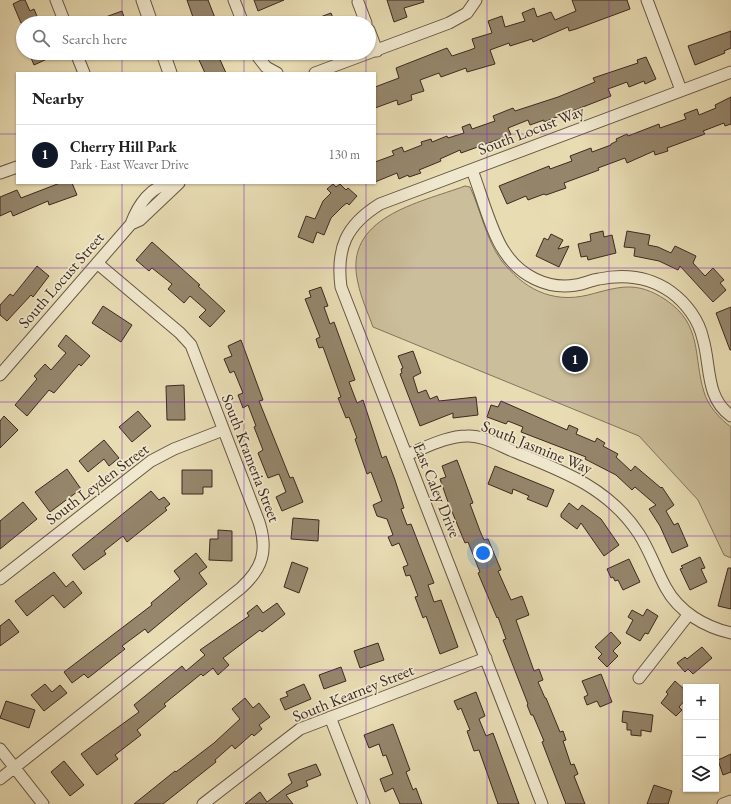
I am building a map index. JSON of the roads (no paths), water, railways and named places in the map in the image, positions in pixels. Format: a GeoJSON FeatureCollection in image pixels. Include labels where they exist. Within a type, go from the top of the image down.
{"type":"FeatureCollection","features":[{"type":"Feature","properties":{"kind":"street"},"geometry":{"type":"LineString","coordinates":[[56,0],[62,16]]}},
{"type":"Feature","properties":{"kind":"street"},"geometry":{"type":"LineString","coordinates":[[143,0],[149,16]]}},
{"type":"Feature","properties":{"kind":"street"},"geometry":{"type":"LineString","coordinates":[[234,0],[240,16]]}},
{"type":"Feature","properties":{"kind":"street"},"geometry":{"type":"LineString","coordinates":[[377,51],[455,21],[467,12],[476,0]]}},
{"type":"Feature","properties":{"kind":"street"},"geometry":{"type":"LineString","coordinates":[[646,0],[681,90]]}},
{"type":"Feature","properties":{"kind":"street"},"geometry":{"type":"LineString","coordinates":[[358,2],[363,16]]}},
{"type":"Feature","properties":{"kind":"street"},"geometry":{"type":"LineString","coordinates":[[79,60],[84,72]]}},
{"type":"Feature","properties":{"kind":"street"},"geometry":{"type":"LineString","coordinates":[[165,60],[170,72]]}},
{"type":"Feature","properties":{"kind":"street"},"geometry":{"type":"LineString","coordinates":[[260,60],[266,67],[275,72]]}},
{"type":"Feature","properties":{"kind":"street"},"geometry":{"type":"LineString","coordinates":[[318,72],[352,60]]}},
{"type":"Feature","properties":{"kind":"street","name":"South Locust Way"},"geometry":{"type":"LineString","coordinates":[[350,230],[360,218],[380,204],[731,72]]}},
{"type":"Feature","properties":{"kind":"street"},"geometry":{"type":"LineString","coordinates":[[0,173],[16,167]]}},
{"type":"Feature","properties":{"kind":"street"},"geometry":{"type":"LineString","coordinates":[[472,170],[500,246],[512,262],[531,278],[548,284],[568,286],[613,276],[632,277],[657,284],[671,292],[684,304],[700,328],[704,339],[709,381],[716,398],[731,416]]}},
{"type":"Feature","properties":{"kind":"street","name":"South Locust Street"},"geometry":{"type":"LineString","coordinates":[[0,375],[131,224],[136,209],[149,194],[164,184]]}},
{"type":"Feature","properties":{"kind":"street","name":"South Locust Street"},"geometry":{"type":"LineString","coordinates":[[131,224],[140,220],[178,184]]}},
{"type":"Feature","properties":{"kind":"street","name":"East Caley Drive"},"geometry":{"type":"LineString","coordinates":[[350,230],[340,255],[341,287],[542,804]]}},
{"type":"Feature","properties":{"kind":"street","name":"South Krameria Street"},"geometry":{"type":"LineString","coordinates":[[0,779],[241,588],[254,576],[262,559],[263,534],[195,354],[186,339],[97,263]]}},
{"type":"Feature","properties":{"kind":"street","name":"South Leyden Street"},"geometry":{"type":"LineString","coordinates":[[0,579],[151,460],[174,449],[223,430]]}},
{"type":"Feature","properties":{"kind":"street","name":"South Jasmine Way"},"geometry":{"type":"LineString","coordinates":[[406,455],[453,438],[477,437],[561,470],[587,484],[609,498],[626,516],[639,534],[666,589],[674,600],[689,614],[714,628],[731,633]]}},
{"type":"Feature","properties":{"kind":"street"},"geometry":{"type":"LineString","coordinates":[[639,678],[689,614]]}},
{"type":"Feature","properties":{"kind":"street","name":"South Kearney Street"},"geometry":{"type":"LineString","coordinates":[[203,804],[291,735],[330,717],[486,658]]}},
{"type":"Feature","properties":{"kind":"street"},"geometry":{"type":"LineString","coordinates":[[330,717],[364,804]]}},
{"type":"Feature","properties":{"kind":"street"},"geometry":{"type":"LineString","coordinates":[[0,749],[43,804]]}},
{"type":"Feature","properties":{"kind":"street"},"geometry":{"type":"LineString","coordinates":[[723,804],[731,801]]}},
{"type":"Feature","properties":{"kind":"place","name":"Cherry Hill Park"},"geometry":{"type":"Point","coordinates":[575,359]}}]}
